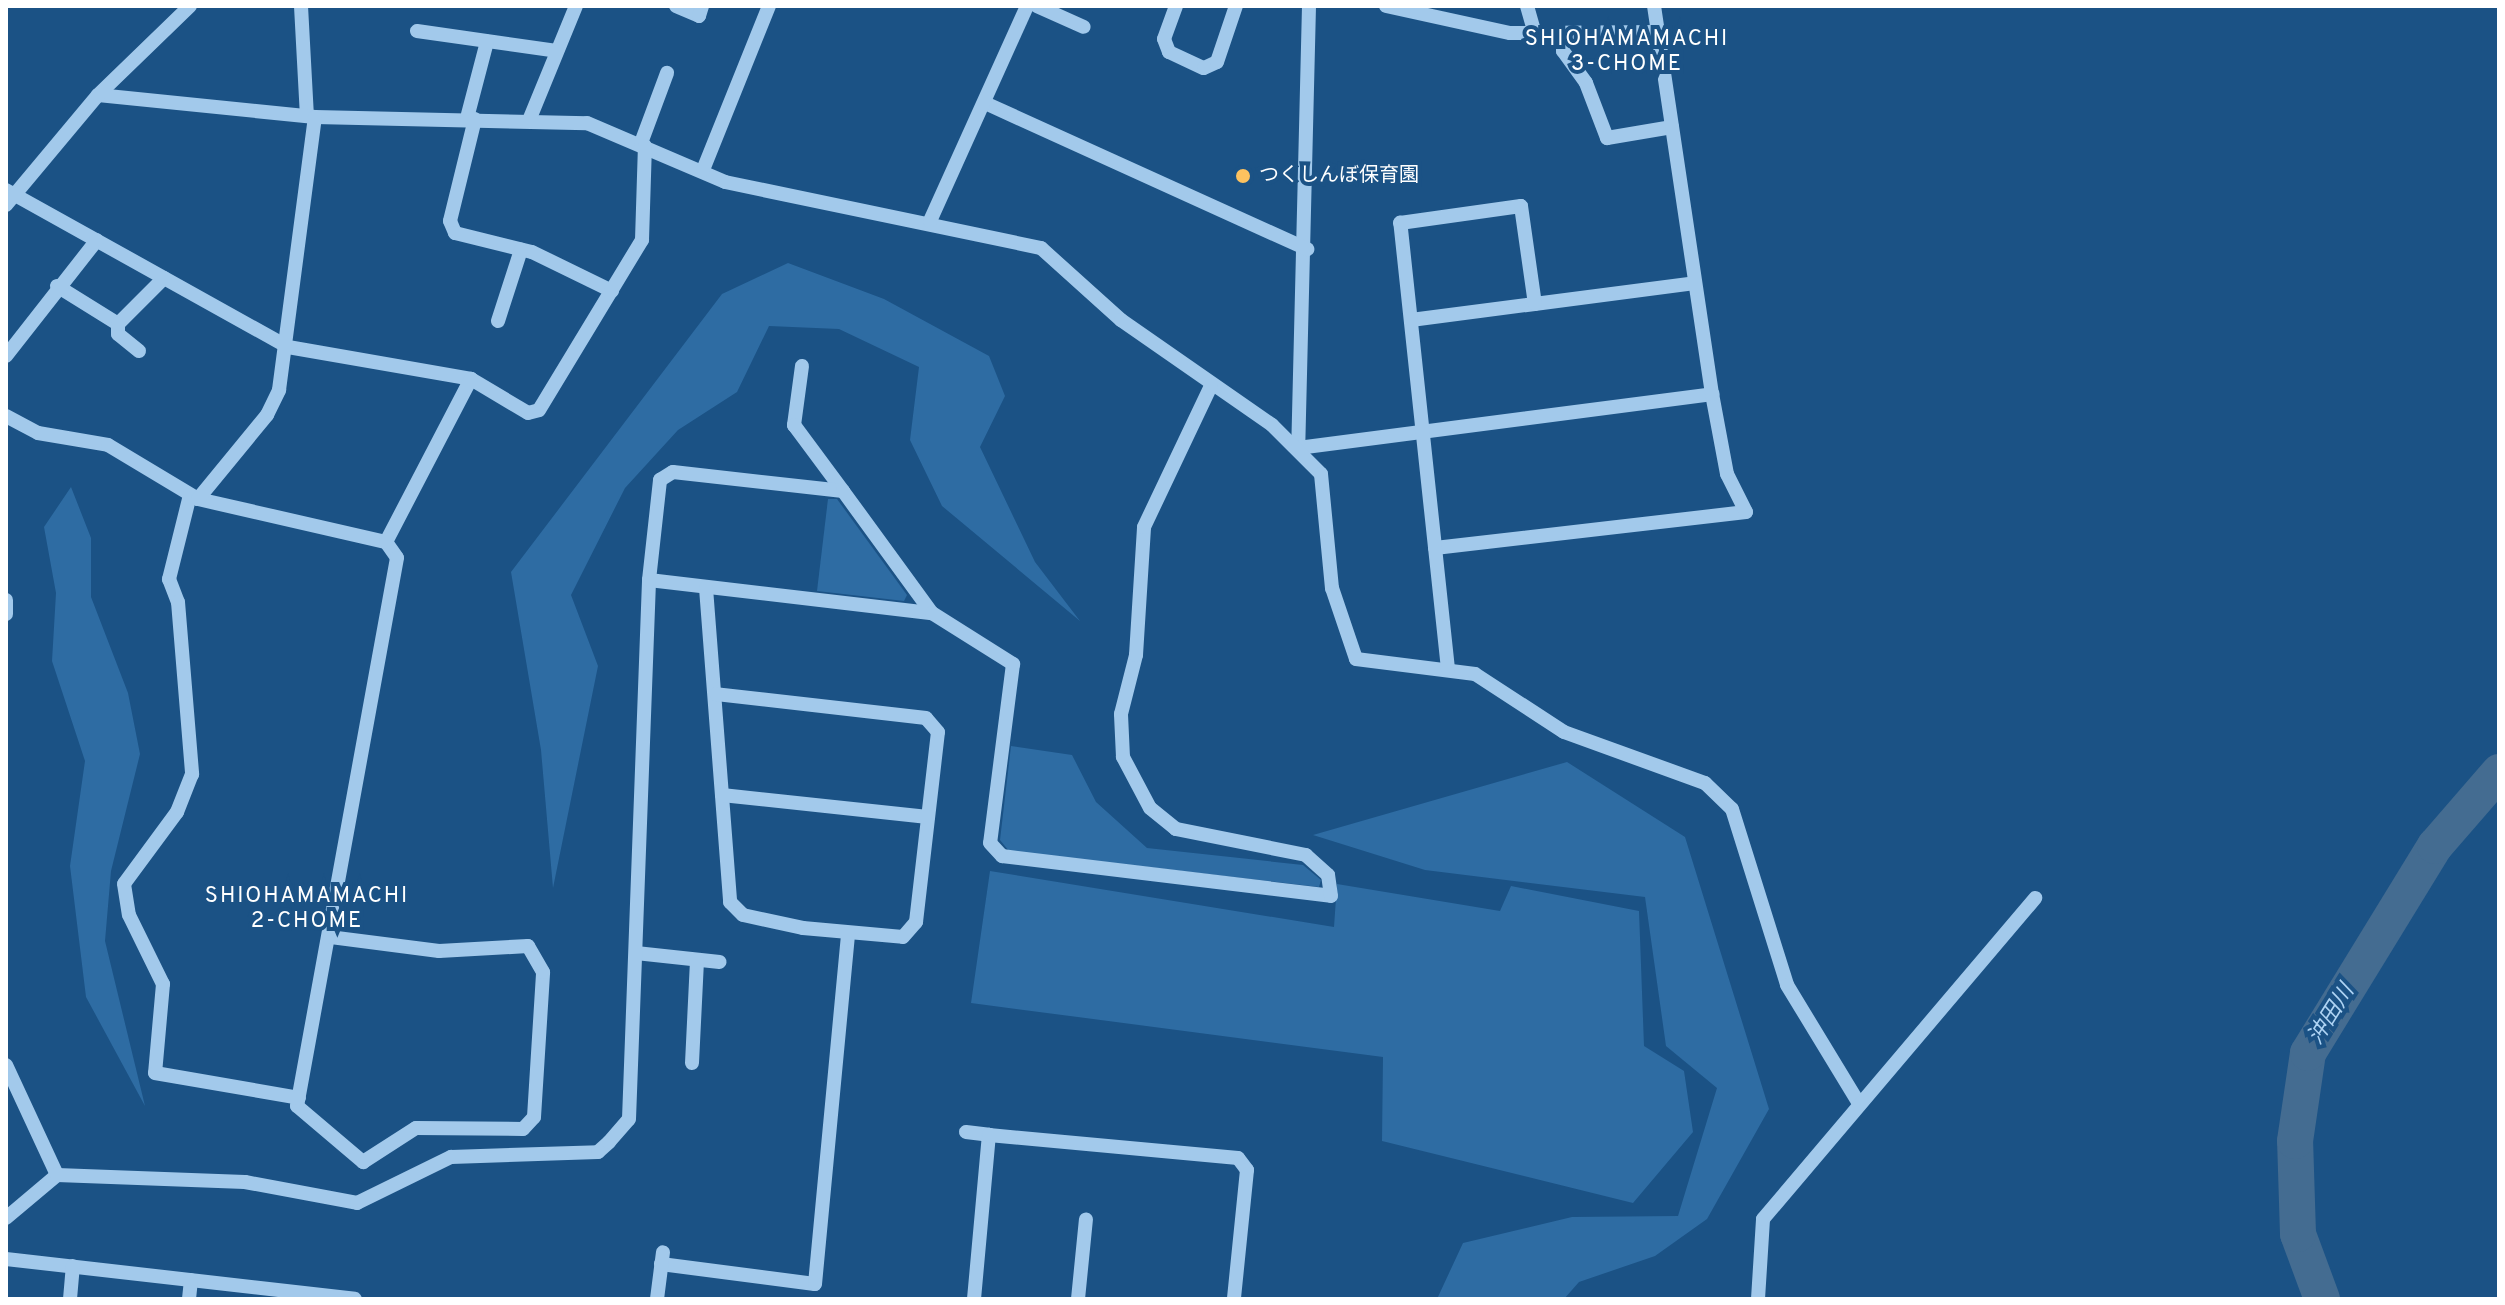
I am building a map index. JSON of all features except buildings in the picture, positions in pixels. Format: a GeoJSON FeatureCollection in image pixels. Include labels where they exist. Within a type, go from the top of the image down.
{"type":"FeatureCollection","features":[{"type":"Feature","properties":{"kind":"street"},"geometry":{"type":"LineString","coordinates":[[190,6],[98,95],[9,196],[97,240],[288,347],[471,379],[528,413],[539,410],[642,240],[643,144],[667,73]]}},
{"type":"Feature","properties":{"kind":"street"},"geometry":{"type":"LineString","coordinates":[[299,1098],[155,1073],[163,984],[129,915],[124,884],[177,812],[192,774],[178,602],[169,579],[194,497],[267,415],[288,347],[311,116],[301,6]]}},
{"type":"Feature","properties":{"kind":"street"},"geometry":{"type":"LineString","coordinates":[[530,118],[576,6]]}},
{"type":"Feature","properties":{"kind":"street"},"geometry":{"type":"LineString","coordinates":[[676,6],[699,16],[702,6]]}},
{"type":"Feature","properties":{"kind":"street"},"geometry":{"type":"LineString","coordinates":[[703,170],[769,6]]}},
{"type":"Feature","properties":{"kind":"street"},"geometry":{"type":"LineString","coordinates":[[930,221],[1027,6]]}},
{"type":"Feature","properties":{"kind":"street"},"geometry":{"type":"LineString","coordinates":[[1037,6],[1084,27]]}},
{"type":"Feature","properties":{"kind":"street"},"geometry":{"type":"LineString","coordinates":[[1176,6],[1164,39],[1169,52],[1204,68],[1217,62],[1236,6]]}},
{"type":"Feature","properties":{"kind":"street"},"geometry":{"type":"LineString","coordinates":[[1298,448],[1307,249],[1309,6]]}},
{"type":"Feature","properties":{"kind":"street"},"geometry":{"type":"LineString","coordinates":[[1386,6],[1535,34],[1658,32]]}},
{"type":"Feature","properties":{"kind":"street"},"geometry":{"type":"LineString","coordinates":[[1527,6],[1535,34]]}},
{"type":"Feature","properties":{"kind":"street"},"geometry":{"type":"LineString","coordinates":[[1435,548],[1746,512],[1727,474],[1712,394],[1654,6]]}},
{"type":"Feature","properties":{"kind":"street"},"geometry":{"type":"LineString","coordinates":[[417,31],[557,51]]}},
{"type":"Feature","properties":{"kind":"street"},"geometry":{"type":"LineString","coordinates":[[1563,35],[1563,51],[1586,83],[1607,138],[1672,127]]}},
{"type":"Feature","properties":{"kind":"street"},"geometry":{"type":"LineString","coordinates":[[487,42],[450,221],[455,233],[521,250],[612,291]]}},
{"type":"Feature","properties":{"kind":"street"},"geometry":{"type":"LineString","coordinates":[[98,95],[311,116],[530,118],[587,123],[643,144],[725,182],[930,221],[1041,248],[1211,386],[1298,448],[1321,474],[1332,588],[1356,659],[1475,674],[1564,732],[1705,783],[1732,809],[1787,985],[1858,1102]]}},
{"type":"Feature","properties":{"kind":"street"},"geometry":{"type":"LineString","coordinates":[[985,103],[1307,249]]}},
{"type":"Feature","properties":{"kind":"street"},"geometry":{"type":"LineString","coordinates":[[1448,669],[1400,223],[1521,206],[1535,304]]}},
{"type":"Feature","properties":{"kind":"street"},"geometry":{"type":"LineString","coordinates":[[6,356],[57,286],[97,240]]}},
{"type":"Feature","properties":{"kind":"street"},"geometry":{"type":"LineString","coordinates":[[498,321],[521,250]]}},
{"type":"Feature","properties":{"kind":"street"},"geometry":{"type":"LineString","coordinates":[[139,351],[118,334],[118,324],[164,278]]}},
{"type":"Feature","properties":{"kind":"street"},"geometry":{"type":"LineString","coordinates":[[1411,320],[1695,283]]}},
{"type":"Feature","properties":{"kind":"street"},"geometry":{"type":"LineString","coordinates":[[57,286],[118,324]]}},
{"type":"Feature","properties":{"kind":"street"},"geometry":{"type":"LineString","coordinates":[[802,366],[794,425],[932,613],[1013,664],[990,843],[1002,856],[1331,896],[1328,875],[1306,855],[1176,829],[1150,808],[1123,757],[1121,714],[1136,655],[1144,527],[1211,386]]}},
{"type":"Feature","properties":{"kind":"street"},"geometry":{"type":"LineString","coordinates":[[386,542],[471,379]]}},
{"type":"Feature","properties":{"kind":"street"},"geometry":{"type":"LineString","coordinates":[[1298,448],[1712,394]]}},
{"type":"Feature","properties":{"kind":"street"},"geometry":{"type":"LineString","coordinates":[[6,416],[38,433],[108,445],[194,497],[386,542],[397,558],[297,1106],[363,1162],[416,1128],[523,1129],[534,1117],[543,972],[528,946],[439,951],[329,937]]}},
{"type":"Feature","properties":{"kind":"street"},"geometry":{"type":"LineString","coordinates":[[6,1218],[57,1175],[245,1182],[357,1203],[451,1157],[598,1152],[629,1119],[649,580],[660,480],[673,472],[843,491]]}},
{"type":"Feature","properties":{"kind":"street"},"geometry":{"type":"LineString","coordinates":[[649,580],[932,613]]}},
{"type":"Feature","properties":{"kind":"street"},"geometry":{"type":"LineString","coordinates":[[706,588],[730,902],[743,915],[848,934],[903,937],[916,922],[938,732],[926,718],[716,694]]}},
{"type":"Feature","properties":{"kind":"street"},"geometry":{"type":"LineString","coordinates":[[6,600],[6,614]]}},
{"type":"Feature","properties":{"kind":"street"},"geometry":{"type":"LineString","coordinates":[[722,795],[928,817]]}},
{"type":"Feature","properties":{"kind":"street"},"geometry":{"type":"LineString","coordinates":[[1758,1299],[1763,1219],[1858,1102],[2035,898]]}},
{"type":"Feature","properties":{"kind":"street"},"geometry":{"type":"LineString","coordinates":[[657,1299],[662,1258],[814,1292],[848,934]]}},
{"type":"Feature","properties":{"kind":"street"},"geometry":{"type":"LineString","coordinates":[[636,953],[720,962]]}},
{"type":"Feature","properties":{"kind":"street"},"geometry":{"type":"LineString","coordinates":[[692,1063],[697,960]]}},
{"type":"Feature","properties":{"kind":"street"},"geometry":{"type":"LineString","coordinates":[[6,1065],[57,1175]]}},
{"type":"Feature","properties":{"kind":"street"},"geometry":{"type":"LineString","coordinates":[[966,1132],[1238,1158],[1247,1170],[1234,1299]]}},
{"type":"Feature","properties":{"kind":"street"},"geometry":{"type":"LineString","coordinates":[[974,1299],[989,1135]]}},
{"type":"Feature","properties":{"kind":"street"},"geometry":{"type":"LineString","coordinates":[[1078,1299],[1086,1219]]}},
{"type":"Feature","properties":{"kind":"street"},"geometry":{"type":"LineString","coordinates":[[6,1259],[355,1299]]}},
{"type":"Feature","properties":{"kind":"street"},"geometry":{"type":"LineString","coordinates":[[70,1299],[73,1266]]}},
{"type":"Feature","properties":{"kind":"street"},"geometry":{"type":"LineString","coordinates":[[189,1299],[191,1280]]}},
{"type":"Feature","properties":{"kind":"shaded area"},"geometry":{"type":"Polygon","coordinates":[[[788,263],[884,299],[989,356],[1005,396],[980,447],[1035,562],[1080,621],[942,506],[910,440],[919,367],[839,329],[769,326],[737,392],[678,430],[625,488],[571,595],[598,666],[553,888],[541,750],[511,572],[722,294],[788,263]]]}},
{"type":"Feature","properties":{"kind":"shaded area"},"geometry":{"type":"Polygon","coordinates":[[[71,487],[91,538],[91,597],[128,693],[140,754],[111,871],[105,941],[145,1106],[86,997],[70,866],[85,761],[52,661],[56,593],[44,527],[71,487]]]}},
{"type":"Feature","properties":{"kind":"shaded area"},"geometry":{"type":"Polygon","coordinates":[[[828,499],[837,499],[907,595],[904,601],[817,591],[828,499]]]}},
{"type":"Feature","properties":{"kind":"shaded area"},"geometry":{"type":"Polygon","coordinates":[[[1011,746],[1072,755],[1096,802],[1147,848],[1303,865],[1321,880],[1319,887],[1009,851],[1000,840],[1011,746]]]}},
{"type":"Feature","properties":{"kind":"shaded area"},"geometry":{"type":"Polygon","coordinates":[[[1567,762],[1685,837],[1769,1109],[1707,1219],[1655,1256],[1579,1282],[1564,1299],[1437,1299],[1463,1243],[1572,1217],[1678,1216],[1717,1088],[1666,1046],[1645,897],[1425,870],[1313,835],[1567,762]]]}},
{"type":"Feature","properties":{"kind":"shaded area"},"geometry":{"type":"Polygon","coordinates":[[[990,871],[1334,927],[1337,884],[1500,911],[1511,886],[1639,911],[1644,1046],[1684,1071],[1693,1132],[1633,1203],[1382,1141],[1383,1057],[971,1003],[990,871]]]}},
{"type":"Feature","properties":{"kind":"waterway","name":"沖田川"},"geometry":{"type":"LineString","coordinates":[[2322,1299],[2298,1234],[2295,1141],[2308,1053],[2435,846],[2499,772]]}},
{"type":"Feature","properties":{"kind":"place","name":"つくしんぼ保育園"},"geometry":{"type":"Point","coordinates":[1243,176]}},
{"type":"Feature","properties":{"kind":"district","name":"SHIOHAMAMACHI 3-CHOME"},"geometry":{"type":"Point","coordinates":[1627,52]}},
{"type":"Feature","properties":{"kind":"district","name":"SHIOHAMAMACHI 2-CHOME"},"geometry":{"type":"Point","coordinates":[307,908]}}]}
